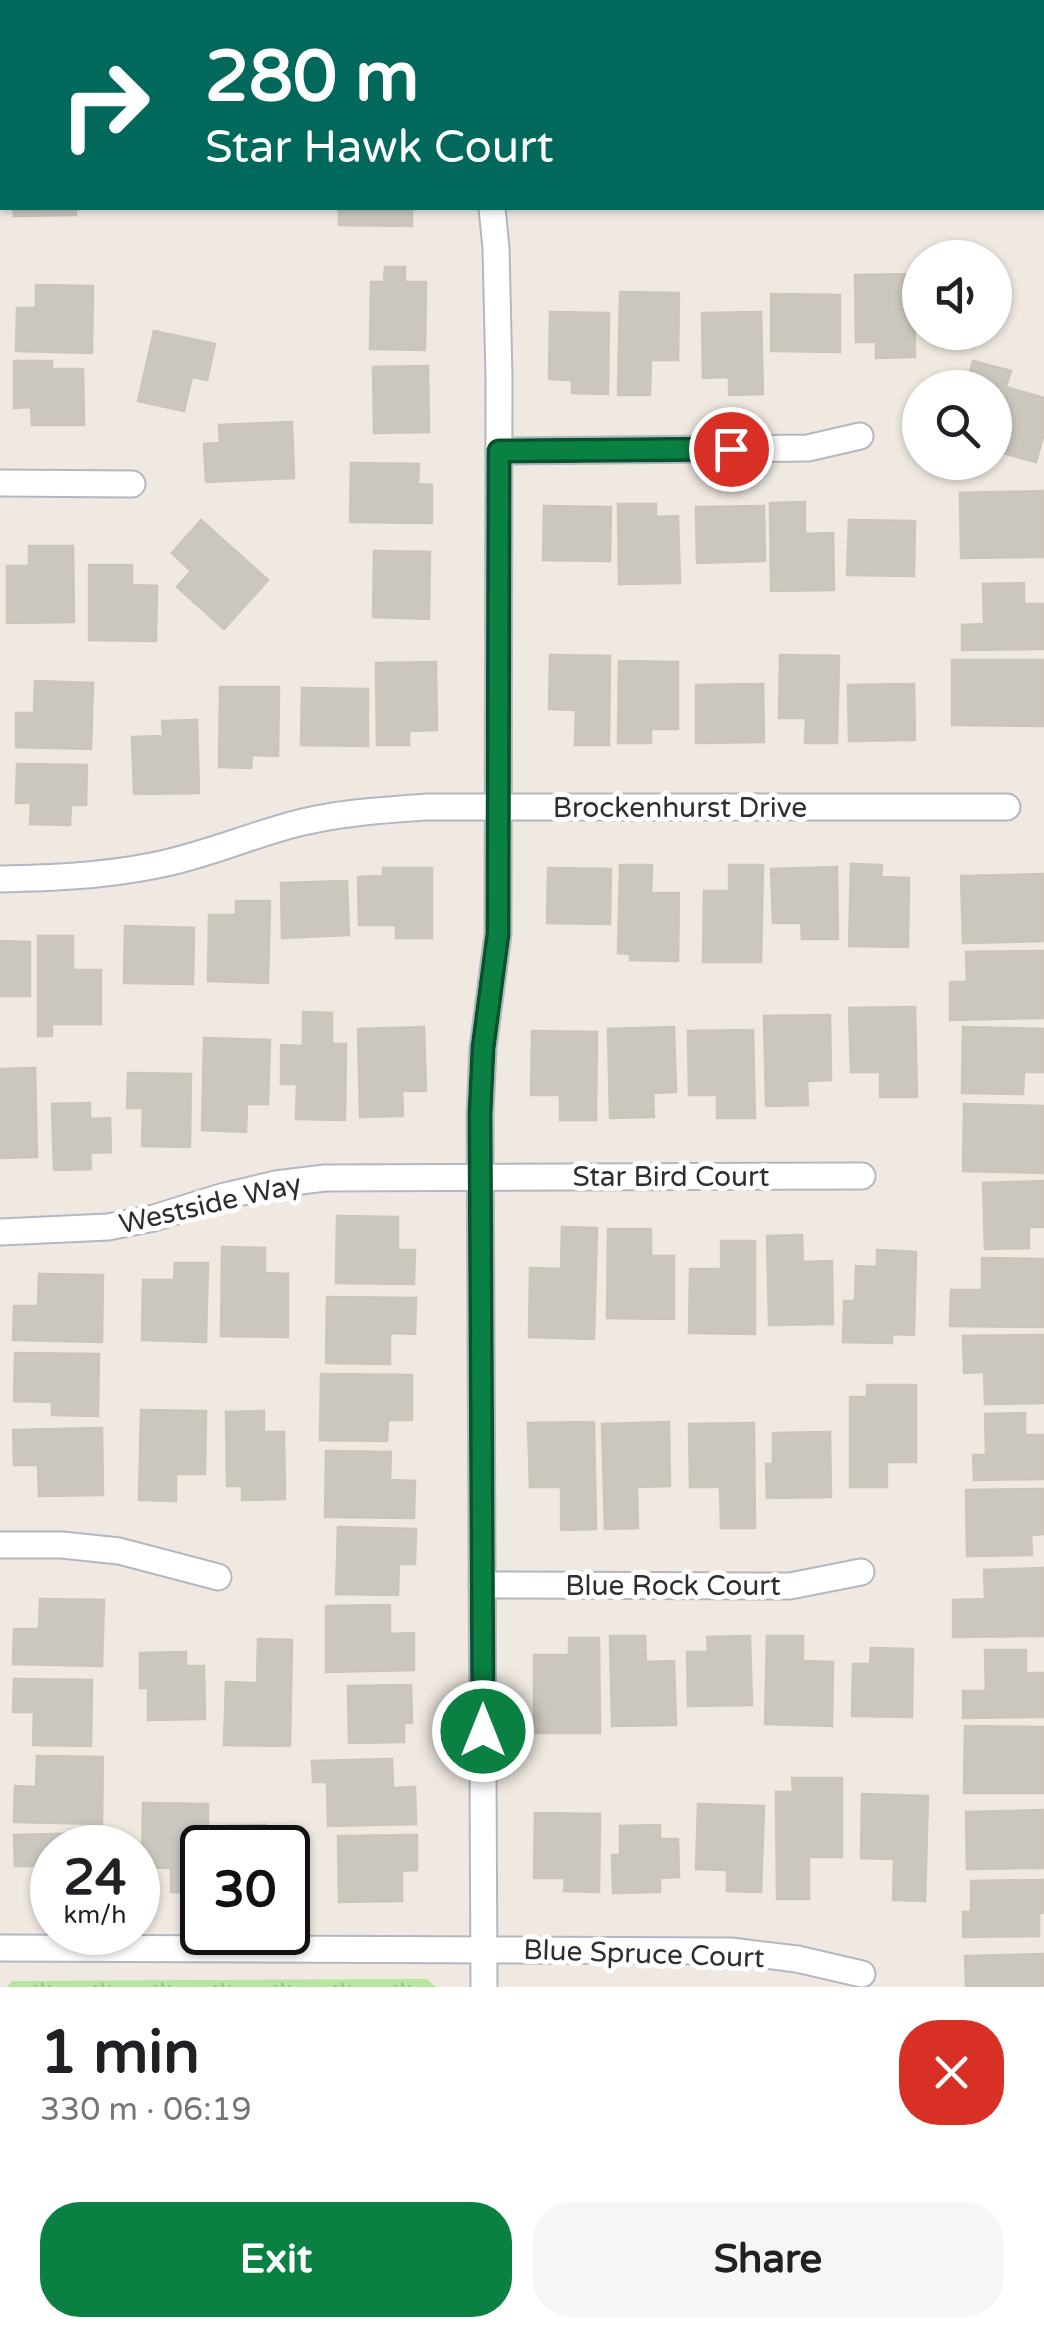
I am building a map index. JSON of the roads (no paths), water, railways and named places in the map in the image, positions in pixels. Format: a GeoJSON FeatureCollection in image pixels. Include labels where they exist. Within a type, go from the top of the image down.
{"type":"FeatureCollection","features":[{"type":"Feature","properties":{"kind":"street"},"geometry":{"type":"LineString","coordinates":[[484,1987],[480,1114],[483,1048],[498,934],[499,806],[499,451],[492,210]]}},
{"type":"Feature","properties":{"kind":"street"},"geometry":{"type":"LineString","coordinates":[[499,451],[808,448],[860,436]]}},
{"type":"Feature","properties":{"kind":"street"},"geometry":{"type":"LineString","coordinates":[[0,483],[132,484]]}},
{"type":"Feature","properties":{"kind":"street","name":"Brockenhurst Drive"},"geometry":{"type":"LineString","coordinates":[[0,879],[81,877],[153,866],[293,824],[355,812],[427,806],[1008,806]]}},
{"type":"Feature","properties":{"kind":"street","name":"Star Bird Court"},"geometry":{"type":"LineString","coordinates":[[480,1176],[862,1176]]}},
{"type":"Feature","properties":{"kind":"street","name":"Westside Way"},"geometry":{"type":"LineString","coordinates":[[0,1232],[108,1227],[276,1184],[325,1178],[480,1176]]}},
{"type":"Feature","properties":{"kind":"street"},"geometry":{"type":"LineString","coordinates":[[0,1544],[119,1551],[218,1577]]}},
{"type":"Feature","properties":{"kind":"street","name":"Blue Rock Court"},"geometry":{"type":"LineString","coordinates":[[482,1585],[790,1586],[862,1572]]}},
{"type":"Feature","properties":{"kind":"street","name":"Blue Spruce Court"},"geometry":{"type":"LineString","coordinates":[[0,1948],[731,1951],[798,1959],[862,1974]]}}]}
